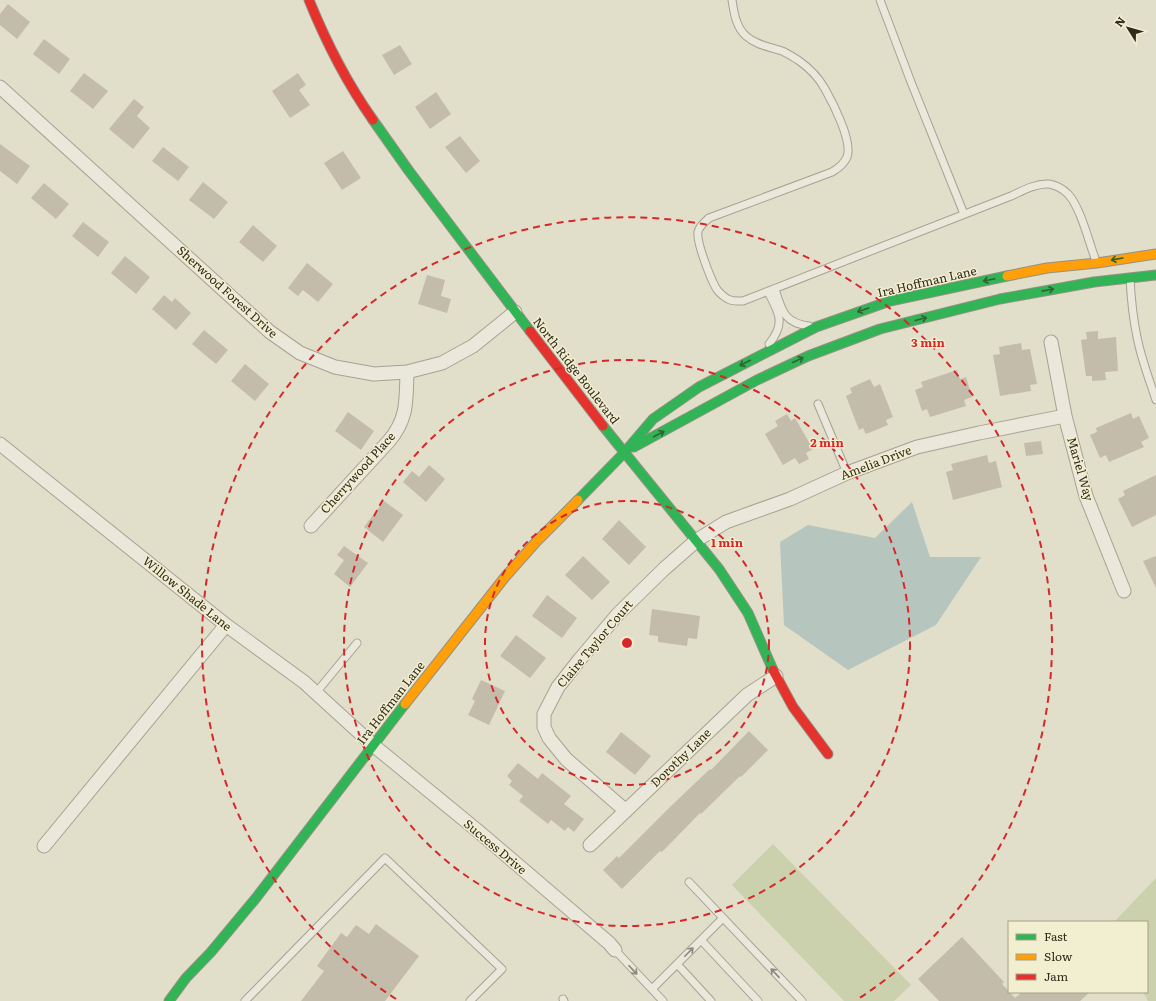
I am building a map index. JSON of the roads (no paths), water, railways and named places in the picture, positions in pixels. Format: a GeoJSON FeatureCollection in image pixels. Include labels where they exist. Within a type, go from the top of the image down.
{"type":"FeatureCollection","features":[{"type":"Feature","properties":{"kind":"main road","name":"North Ridge Boulevard"},"geometry":{"type":"LineString","coordinates":[[309,0],[321,30],[360,100],[409,171],[515,312],[624,452],[697,540],[719,569],[748,612],[776,676],[793,707],[828,754]]}},
{"type":"Feature","properties":{"kind":"main road","name":"Ira Hoffman Lane"},"geometry":{"type":"LineString","coordinates":[[624,452],[763,377],[808,356],[880,329],[1000,299],[1098,272],[1156,254]]}},
{"type":"Feature","properties":{"kind":"main road","name":"Ira Hoffman Lane"},"geometry":{"type":"LineString","coordinates":[[169,1001],[186,978],[234,926],[373,745],[505,578],[536,542],[624,452],[653,419],[699,387],[816,327],[890,301],[1048,268],[1098,272],[1130,278],[1156,275]]}},
{"type":"Feature","properties":{"kind":"main road","name":"Ira Hoffman Lane"},"geometry":{"type":"LineString","coordinates":[[160,996],[186,978]]}},
{"type":"Feature","properties":{"kind":"street","name":"Sherwood Forest Drive"},"geometry":{"type":"LineString","coordinates":[[0,87],[276,336],[300,353],[335,367],[374,374],[407,372],[442,363],[473,346],[515,312]]}},
{"type":"Feature","properties":{"kind":"street","name":"Mariel Way"},"geometry":{"type":"LineString","coordinates":[[1051,342],[1065,416],[1086,496],[1124,592]]}},
{"type":"Feature","properties":{"kind":"street","name":"Cherrywood Place"},"geometry":{"type":"LineString","coordinates":[[311,526],[389,441],[400,426],[406,404],[407,372]]}},
{"type":"Feature","properties":{"kind":"street","name":"Amelia Drive"},"geometry":{"type":"LineString","coordinates":[[697,540],[726,522],[790,498],[847,473],[917,447],[1065,416]]}},
{"type":"Feature","properties":{"kind":"street","name":"Willow Shade Lane"},"geometry":{"type":"LineString","coordinates":[[0,444],[226,625],[304,682],[315,694],[373,745]]}},
{"type":"Feature","properties":{"kind":"street","name":"Claire Taylor Court"},"geometry":{"type":"LineString","coordinates":[[626,811],[562,754],[549,738],[544,728],[544,714],[558,687],[618,614],[664,569],[697,540]]}},
{"type":"Feature","properties":{"kind":"street"},"geometry":{"type":"LineString","coordinates":[[44,846],[226,625]]}},
{"type":"Feature","properties":{"kind":"street","name":"Dorothy Lane"},"geometry":{"type":"LineString","coordinates":[[590,845],[747,695],[776,676]]}},
{"type":"Feature","properties":{"kind":"street","name":"Success Drive"},"geometry":{"type":"LineString","coordinates":[[373,745],[478,831],[609,943],[615,950]]}},
{"type":"Feature","properties":{"kind":"lane"},"geometry":{"type":"LineString","coordinates":[[732,0],[734,13],[740,30],[746,37],[784,52],[799,61],[811,72],[824,88],[843,127],[849,147],[847,157],[841,166],[832,172],[710,218],[702,225],[698,232],[698,243],[713,282],[719,292],[727,299],[743,301],[1036,186],[1048,184],[1058,187],[1067,193],[1076,207],[1098,272]]}},
{"type":"Feature","properties":{"kind":"lane"},"geometry":{"type":"LineString","coordinates":[[880,0],[964,214]]}},
{"type":"Feature","properties":{"kind":"lane"},"geometry":{"type":"LineString","coordinates":[[1130,278],[1132,308],[1137,338],[1144,365],[1156,400]]}},
{"type":"Feature","properties":{"kind":"lane"},"geometry":{"type":"LineString","coordinates":[[771,290],[779,302],[787,319],[803,325],[816,327]]}},
{"type":"Feature","properties":{"kind":"lane"},"geometry":{"type":"LineString","coordinates":[[764,354],[779,328],[777,310],[771,290]]}},
{"type":"Feature","properties":{"kind":"lane"},"geometry":{"type":"LineString","coordinates":[[818,404],[847,473]]}},
{"type":"Feature","properties":{"kind":"lane"},"geometry":{"type":"LineString","coordinates":[[315,694],[357,643]]}},
{"type":"Feature","properties":{"kind":"lane"},"geometry":{"type":"LineString","coordinates":[[245,1001],[385,858],[502,969],[470,1001]]}},
{"type":"Feature","properties":{"kind":"lane"},"geometry":{"type":"LineString","coordinates":[[688,882],[802,1001]]}},
{"type":"Feature","properties":{"kind":"lane"},"geometry":{"type":"LineString","coordinates":[[652,989],[724,918]]}},
{"type":"Feature","properties":{"kind":"lane"},"geometry":{"type":"LineString","coordinates":[[701,940],[758,1001]]}},
{"type":"Feature","properties":{"kind":"lane"},"geometry":{"type":"LineString","coordinates":[[615,950],[663,1001]]}},
{"type":"Feature","properties":{"kind":"lane"},"geometry":{"type":"LineString","coordinates":[[677,964],[711,1001]]}}]}
